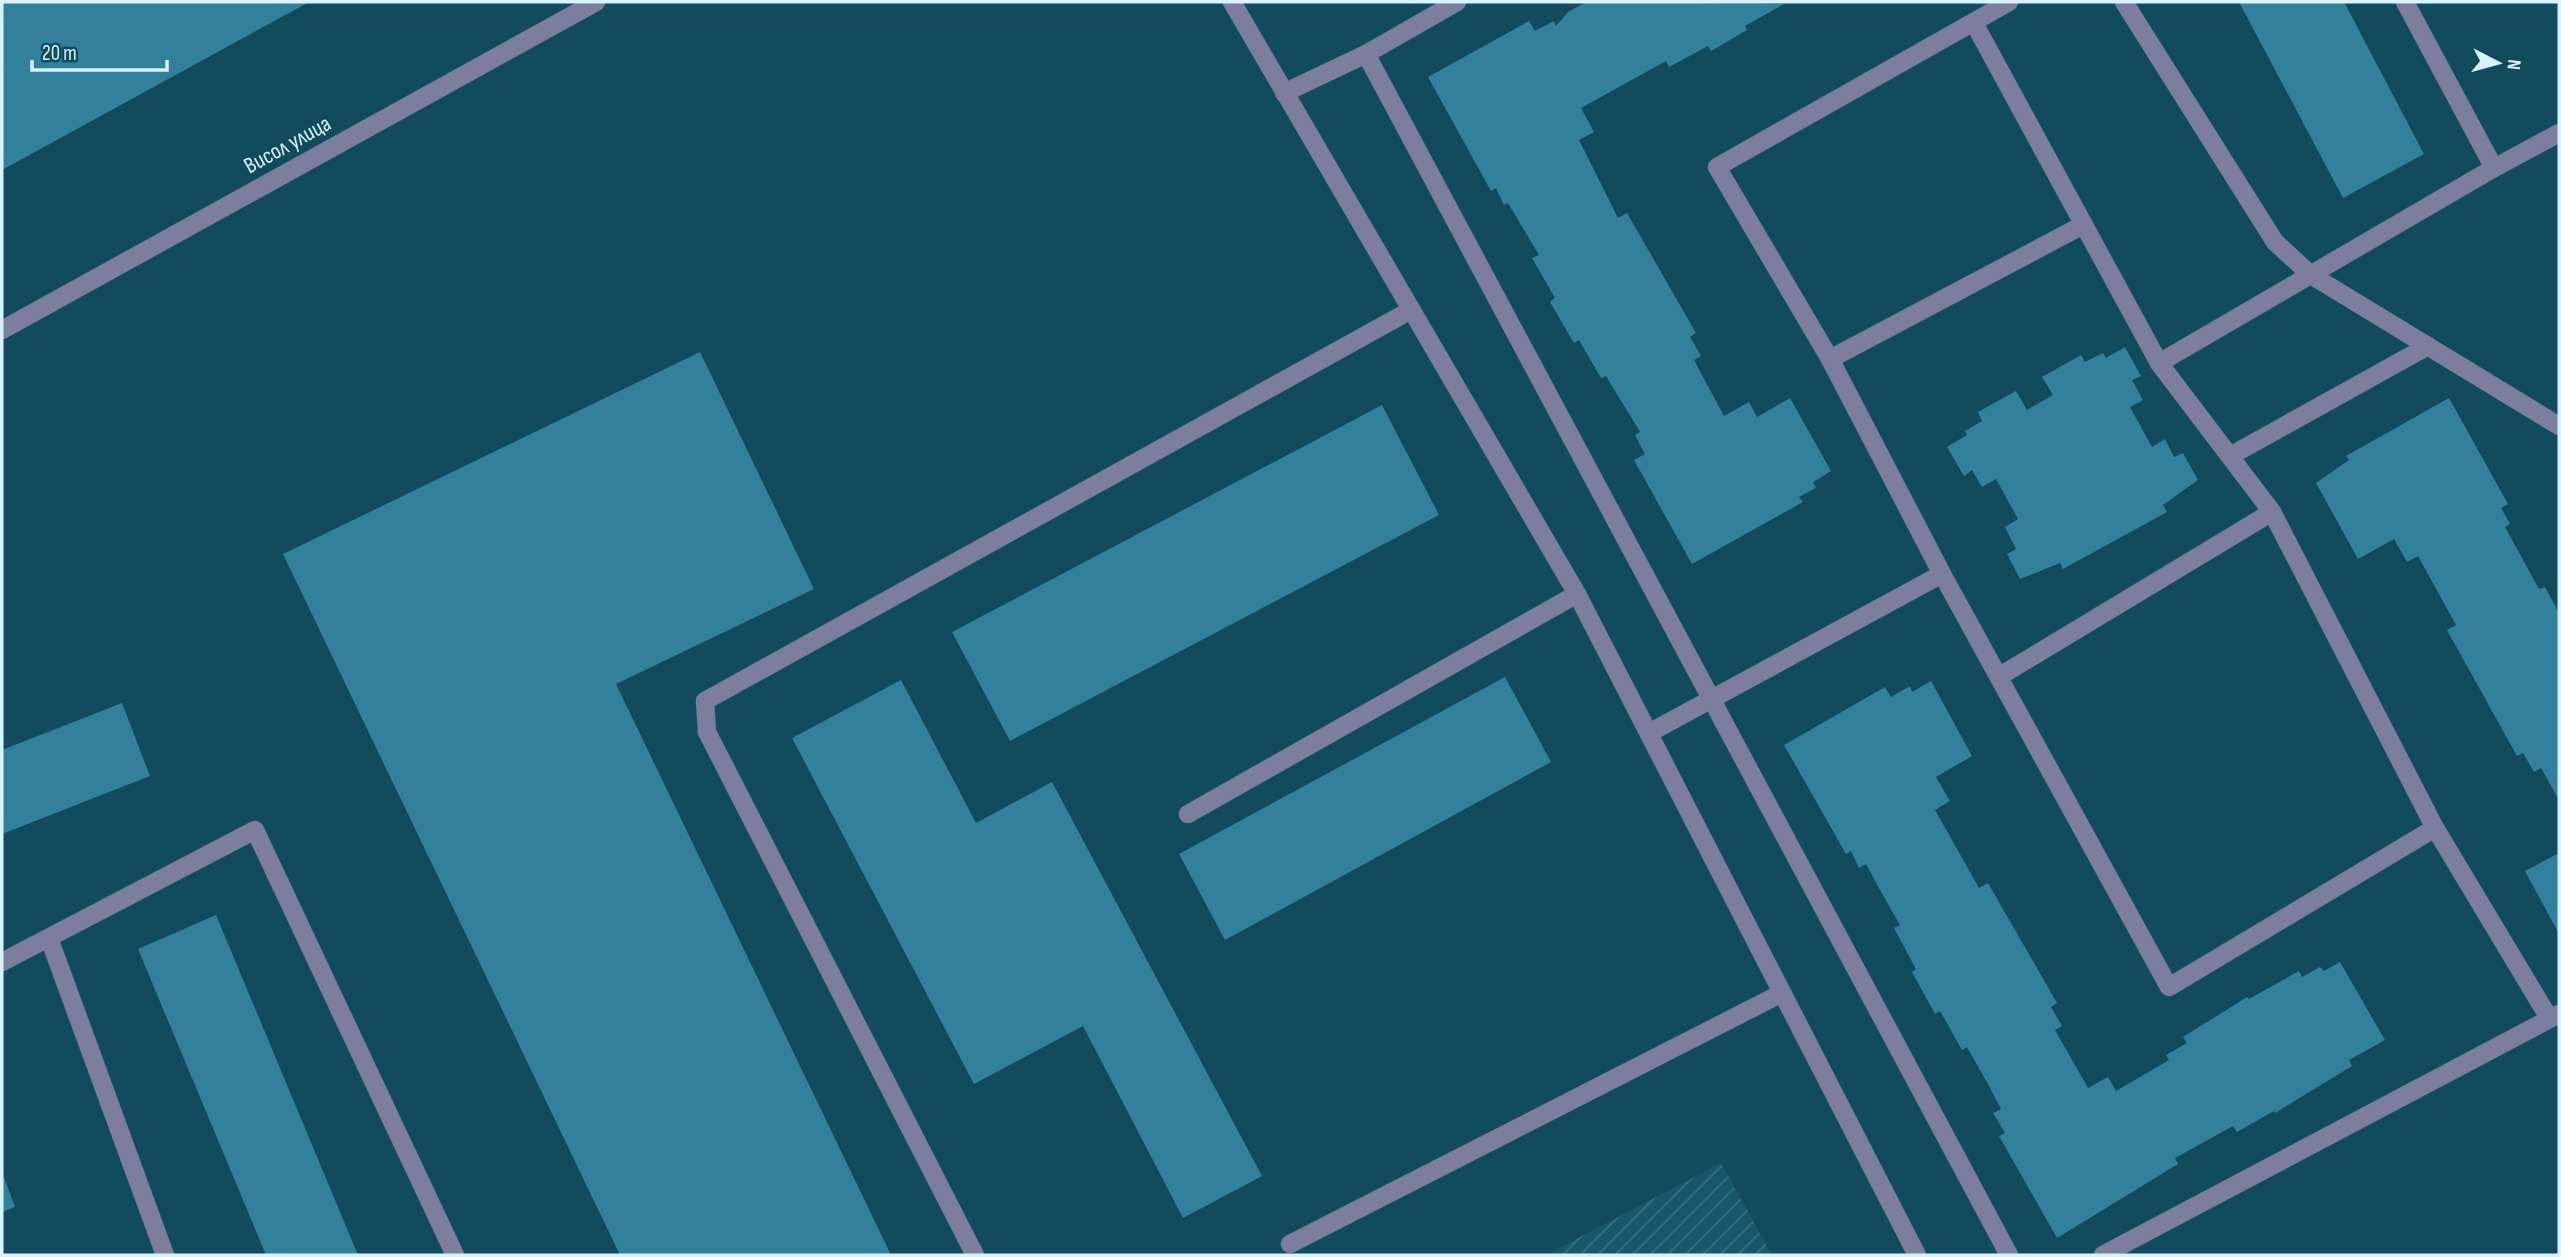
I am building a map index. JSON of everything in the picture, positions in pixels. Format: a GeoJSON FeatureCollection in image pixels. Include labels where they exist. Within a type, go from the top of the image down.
{"type":"FeatureCollection","features":[{"type":"Feature","properties":{"kind":"street","name":"Висол улица"},"geometry":{"type":"LineString","coordinates":[[2,330],[596,2]]}},
{"type":"Feature","properties":{"kind":"street"},"geometry":{"type":"LineString","coordinates":[[1232,2],[1577,594],[1917,1255]]}},
{"type":"Feature","properties":{"kind":"street"},"geometry":{"type":"LineString","coordinates":[[1284,93],[1366,54],[1457,2]]}},
{"type":"Feature","properties":{"kind":"street"},"geometry":{"type":"LineString","coordinates":[[2009,2],[1717,167],[1830,359],[1942,574],[2169,988],[2435,828]]}},
{"type":"Feature","properties":{"kind":"street"},"geometry":{"type":"LineString","coordinates":[[2124,2],[2275,242],[2311,275],[2559,426]]}},
{"type":"Feature","properties":{"kind":"street"},"geometry":{"type":"LineString","coordinates":[[2405,2],[2494,168]]}},
{"type":"Feature","properties":{"kind":"street"},"geometry":{"type":"LineString","coordinates":[[1975,23],[2159,363],[2272,512],[2435,828],[2554,1016],[2102,1255]]}},
{"type":"Feature","properties":{"kind":"street"},"geometry":{"type":"LineString","coordinates":[[1366,54],[1713,698],[2008,1255]]}},
{"type":"Feature","properties":{"kind":"street"},"geometry":{"type":"LineString","coordinates":[[2159,363],[2559,133]]}},
{"type":"Feature","properties":{"kind":"street"},"geometry":{"type":"LineString","coordinates":[[1830,359],[2083,225]]}},
{"type":"Feature","properties":{"kind":"street"},"geometry":{"type":"LineString","coordinates":[[975,1255],[707,732],[705,701],[1411,310]]}},
{"type":"Feature","properties":{"kind":"street"},"geometry":{"type":"LineString","coordinates":[[2230,456],[2428,346]]}},
{"type":"Feature","properties":{"kind":"street"},"geometry":{"type":"LineString","coordinates":[[2000,676],[2272,512]]}},
{"type":"Feature","properties":{"kind":"street"},"geometry":{"type":"LineString","coordinates":[[1649,733],[1942,574]]}},
{"type":"Feature","properties":{"kind":"street"},"geometry":{"type":"LineString","coordinates":[[1188,814],[1577,594]]}},
{"type":"Feature","properties":{"kind":"street"},"geometry":{"type":"LineString","coordinates":[[2,962],[255,830],[456,1255]]}},
{"type":"Feature","properties":{"kind":"street"},"geometry":{"type":"LineString","coordinates":[[49,937],[165,1255]]}},
{"type":"Feature","properties":{"kind":"street"},"geometry":{"type":"LineString","coordinates":[[1290,1244],[1782,993]]}},
{"type":"Feature","properties":{"kind":"shaded area"},"geometry":{"type":"Polygon","coordinates":[[[1721,1163],[1772,1255],[1546,1255],[1721,1163]]]}},
{"type":"Feature","properties":{"kind":"building"},"geometry":{"type":"Polygon","coordinates":[[[2,2],[309,2],[2,170],[2,2]]]}},
{"type":"Feature","properties":{"kind":"building"},"geometry":{"type":"Polygon","coordinates":[[[1586,2],[1784,4],[1745,26],[1747,30],[1711,51],[1708,46],[1669,67],[1666,61],[1581,108],[1594,132],[1579,140],[1618,218],[1627,213],[1696,333],[1690,337],[1701,356],[1694,360],[1724,416],[1749,402],[1757,417],[1790,398],[1831,471],[1813,482],[1816,488],[1799,497],[1803,502],[1692,564],[1634,460],[1645,454],[1635,435],[1640,432],[1606,376],[1601,378],[1579,340],[1574,343],[1550,302],[1555,298],[1532,258],[1539,255],[1508,203],[1504,205],[1496,188],[1491,191],[1428,77],[1529,21],[1535,31],[1554,21],[1556,26],[1568,12],[1586,2]]]}},
{"type":"Feature","properties":{"kind":"building"},"geometry":{"type":"Polygon","coordinates":[[[2239,2],[2344,2],[2424,154],[2343,198],[2239,2]]]}},
{"type":"Feature","properties":{"kind":"building"},"geometry":{"type":"Polygon","coordinates":[[[2125,347],[2141,376],[2132,380],[2143,400],[2130,407],[2152,447],[2165,439],[2174,457],[2183,453],[2198,480],[2163,505],[2167,512],[2063,569],[2060,563],[2020,579],[2007,554],[2016,549],[2005,527],[2018,519],[1996,479],[1982,487],[1972,470],[1964,476],[1947,447],[1967,435],[1965,431],[1982,421],[1978,412],[2016,391],[2027,410],[2053,395],[2042,377],[2081,355],[2085,362],[2103,353],[2106,358],[2125,347]]]}},
{"type":"Feature","properties":{"kind":"building"},"geometry":{"type":"Polygon","coordinates":[[[700,352],[814,589],[616,684],[891,1255],[620,1255],[283,554],[700,352]]]}},
{"type":"Feature","properties":{"kind":"building"},"geometry":{"type":"Polygon","coordinates":[[[2449,398],[2508,504],[2501,508],[2510,524],[2505,527],[2539,589],[2545,587],[2559,613],[2559,800],[2541,768],[2534,772],[2523,753],[2517,756],[2447,630],[2456,625],[2418,556],[2407,562],[2394,539],[2358,559],[2316,483],[2349,460],[2346,456],[2449,398]]]}},
{"type":"Feature","properties":{"kind":"building"},"geometry":{"type":"Polygon","coordinates":[[[1382,405],[1439,515],[1010,741],[952,632],[1382,405]]]}},
{"type":"Feature","properties":{"kind":"building"},"geometry":{"type":"Polygon","coordinates":[[[1505,677],[1551,762],[1225,940],[1179,854],[1505,677]]]}},
{"type":"Feature","properties":{"kind":"building"},"geometry":{"type":"Polygon","coordinates":[[[901,680],[976,823],[1052,782],[1262,1176],[1183,1218],[1083,1026],[974,1084],[792,738],[901,680]]]}},
{"type":"Feature","properties":{"kind":"building"},"geometry":{"type":"Polygon","coordinates":[[[1931,681],[1972,756],[1936,777],[1950,801],[1935,810],[1979,888],[1988,883],[2057,1003],[2051,1007],[2062,1026],[2055,1030],[2088,1088],[2108,1077],[2116,1091],[2169,1060],[2166,1055],[2187,1043],[2183,1037],[2247,997],[2249,999],[2299,971],[2302,977],[2320,967],[2324,971],[2340,962],[2385,1040],[2349,1060],[2352,1066],[2275,1113],[2274,1111],[2237,1132],[2233,1126],[2175,1158],[2178,1164],[2057,1238],[1999,1136],[2005,1133],[1993,1113],[2001,1109],[1989,1086],[1967,1047],[1962,1050],[1940,1011],[1935,1014],[1912,972],[1916,969],[1894,928],[1900,925],[1866,864],[1859,868],[1851,851],[1846,854],[1784,745],[1885,687],[1891,697],[1910,686],[1912,692],[1931,681]]]}},
{"type":"Feature","properties":{"kind":"building"},"geometry":{"type":"Polygon","coordinates":[[[122,703],[150,776],[2,834],[2,750],[122,703]]]}},
{"type":"Feature","properties":{"kind":"building"},"geometry":{"type":"Polygon","coordinates":[[[2559,853],[2559,934],[2525,871],[2559,853]]]}},
{"type":"Feature","properties":{"kind":"building"},"geometry":{"type":"Polygon","coordinates":[[[216,915],[358,1255],[266,1255],[138,949],[216,915]]]}},
{"type":"Feature","properties":{"kind":"building"},"geometry":{"type":"Polygon","coordinates":[[[2,1172],[15,1207],[2,1212],[2,1172]]]}}]}
